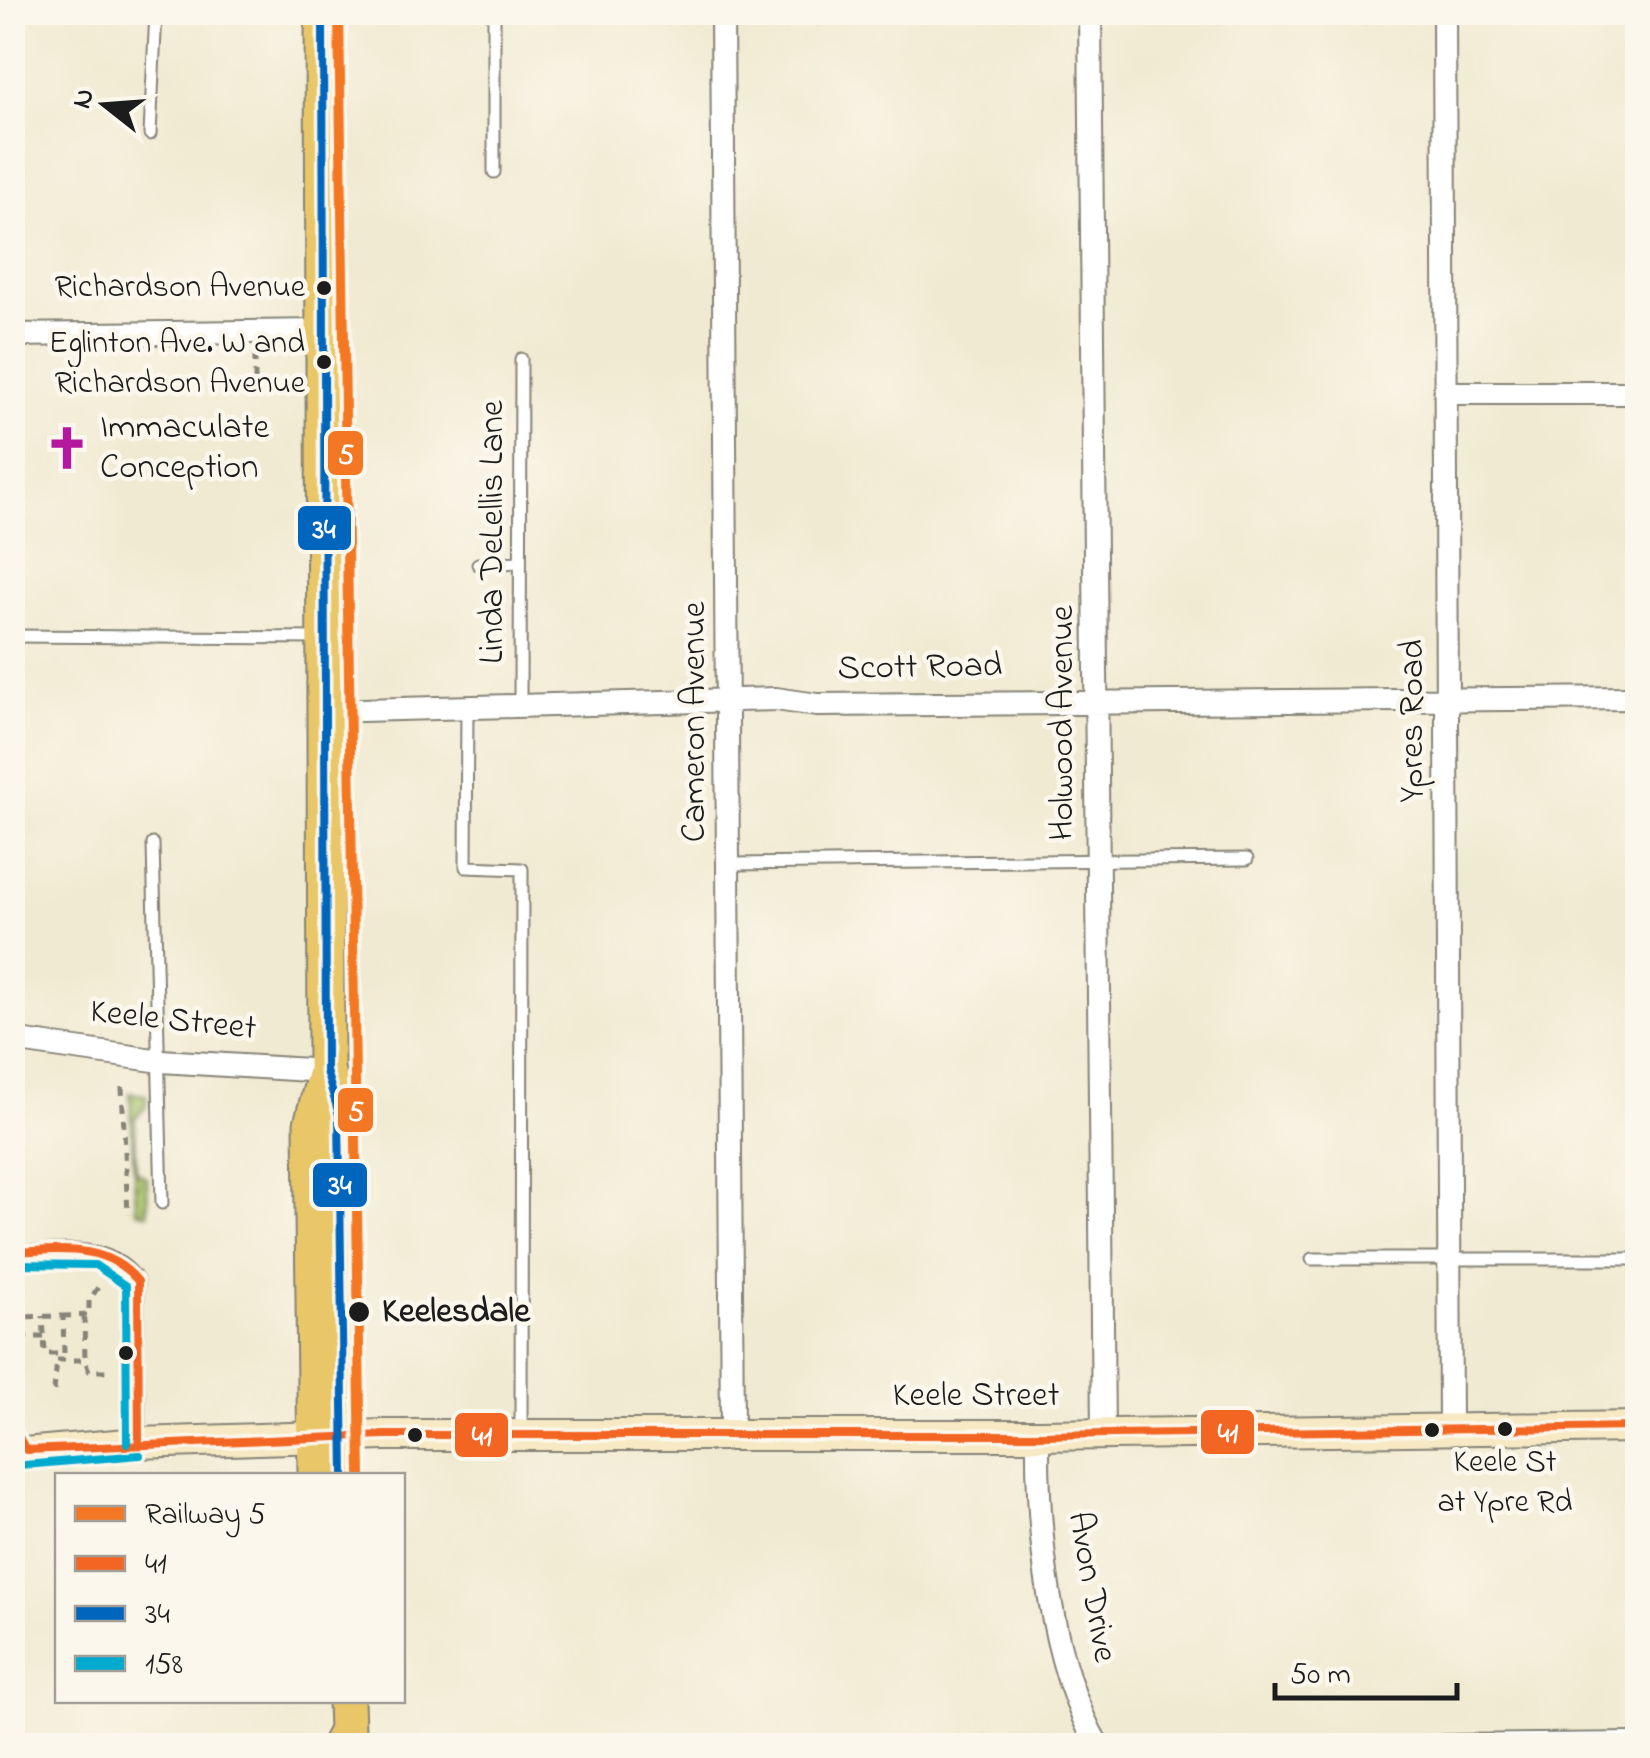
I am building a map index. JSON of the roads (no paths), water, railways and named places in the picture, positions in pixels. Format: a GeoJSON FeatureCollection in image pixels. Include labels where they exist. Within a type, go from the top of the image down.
{"type":"FeatureCollection","features":[{"type":"Feature","properties":{"kind":"main road"},"geometry":{"type":"LineString","coordinates":[[317,1473],[329,1438],[339,1114],[326,1072],[323,12]]}},
{"type":"Feature","properties":{"kind":"main road","name":"Keele Street"},"geometry":{"type":"LineString","coordinates":[[17,1443],[521,1434],[1038,1434],[1638,1427]]}},
{"type":"Feature","properties":{"kind":"main road"},"geometry":{"type":"LineString","coordinates":[[329,1438],[343,1473]]}},
{"type":"Feature","properties":{"kind":"main road"},"geometry":{"type":"LineString","coordinates":[[323,1703],[328,1746]]}},
{"type":"Feature","properties":{"kind":"main road"},"geometry":{"type":"LineString","coordinates":[[339,1746],[347,1731],[346,1703]]}},
{"type":"Feature","properties":{"kind":"street","name":"Cameron Avenue"},"geometry":{"type":"LineString","coordinates":[[722,12],[732,1432]]}},
{"type":"Feature","properties":{"kind":"street","name":"Holwood Avenue"},"geometry":{"type":"LineString","coordinates":[[1090,12],[1103,1433]]}},
{"type":"Feature","properties":{"kind":"street","name":"Ypres Road"},"geometry":{"type":"LineString","coordinates":[[1444,12],[1450,1429]]}},
{"type":"Feature","properties":{"kind":"street"},"geometry":{"type":"LineString","coordinates":[[12,335],[324,331]]}},
{"type":"Feature","properties":{"kind":"street"},"geometry":{"type":"LineString","coordinates":[[1446,393],[1638,392]]}},
{"type":"Feature","properties":{"kind":"street","name":"Scott Road"},"geometry":{"type":"LineString","coordinates":[[324,711],[776,699],[817,705],[1638,698]]}},
{"type":"Feature","properties":{"kind":"street","name":"Keele Street"},"geometry":{"type":"LineString","coordinates":[[12,1040],[161,1061],[326,1072]]}},
{"type":"Feature","properties":{"kind":"street","name":"Avon Drive"},"geometry":{"type":"LineString","coordinates":[[1038,1434],[1038,1479],[1051,1597],[1080,1715],[1098,1746]]}},
{"type":"Feature","properties":{"kind":"street"},"geometry":{"type":"LineString","coordinates":[[1445,1746],[1638,1744]]}},
{"type":"Feature","properties":{"kind":"lane"},"geometry":{"type":"LineString","coordinates":[[150,134],[156,12]]}},
{"type":"Feature","properties":{"kind":"lane"},"geometry":{"type":"LineString","coordinates":[[494,12],[494,172]]}},
{"type":"Feature","properties":{"kind":"lane","name":"Linda DeLellis Lane"},"geometry":{"type":"LineString","coordinates":[[520,706],[521,359]]}},
{"type":"Feature","properties":{"kind":"lane"},"geometry":{"type":"LineString","coordinates":[[478,564],[520,562]]}},
{"type":"Feature","properties":{"kind":"lane"},"geometry":{"type":"LineString","coordinates":[[12,636],[324,638]]}},
{"type":"Feature","properties":{"kind":"lane"},"geometry":{"type":"LineString","coordinates":[[467,707],[466,867],[522,869],[521,1434]]}},
{"type":"Feature","properties":{"kind":"lane"},"geometry":{"type":"LineString","coordinates":[[153,844],[162,1203]]}},
{"type":"Feature","properties":{"kind":"lane"},"geometry":{"type":"LineString","coordinates":[[731,864],[1247,859]]}},
{"type":"Feature","properties":{"kind":"lane"},"geometry":{"type":"LineString","coordinates":[[12,1252],[98,1251],[126,1263],[138,1281],[139,1443]]}},
{"type":"Feature","properties":{"kind":"lane"},"geometry":{"type":"LineString","coordinates":[[1312,1259],[1638,1258]]}},
{"type":"Feature","properties":{"kind":"rail line","name":"5"},"geometry":{"type":"LineString","coordinates":[[339,12],[361,1473]]}},
{"type":"Feature","properties":{"kind":"place","name":"Richardson Avenue"},"geometry":{"type":"Point","coordinates":[324,288]}},
{"type":"Feature","properties":{"kind":"place","name":"Eglinton Ave. W and Richardson Avenue"},"geometry":{"type":"Point","coordinates":[324,362]}},
{"type":"Feature","properties":{"kind":"place","name":"Immaculate Conception"},"geometry":{"type":"Point","coordinates":[67,448]}},
{"type":"Feature","properties":{"kind":"place","name":"Keelesdale"},"geometry":{"type":"Point","coordinates":[359,1312]}},
{"type":"Feature","properties":{"kind":"place","name":"Keele St at Ypre Rd"},"geometry":{"type":"Point","coordinates":[1505,1429]}}]}
